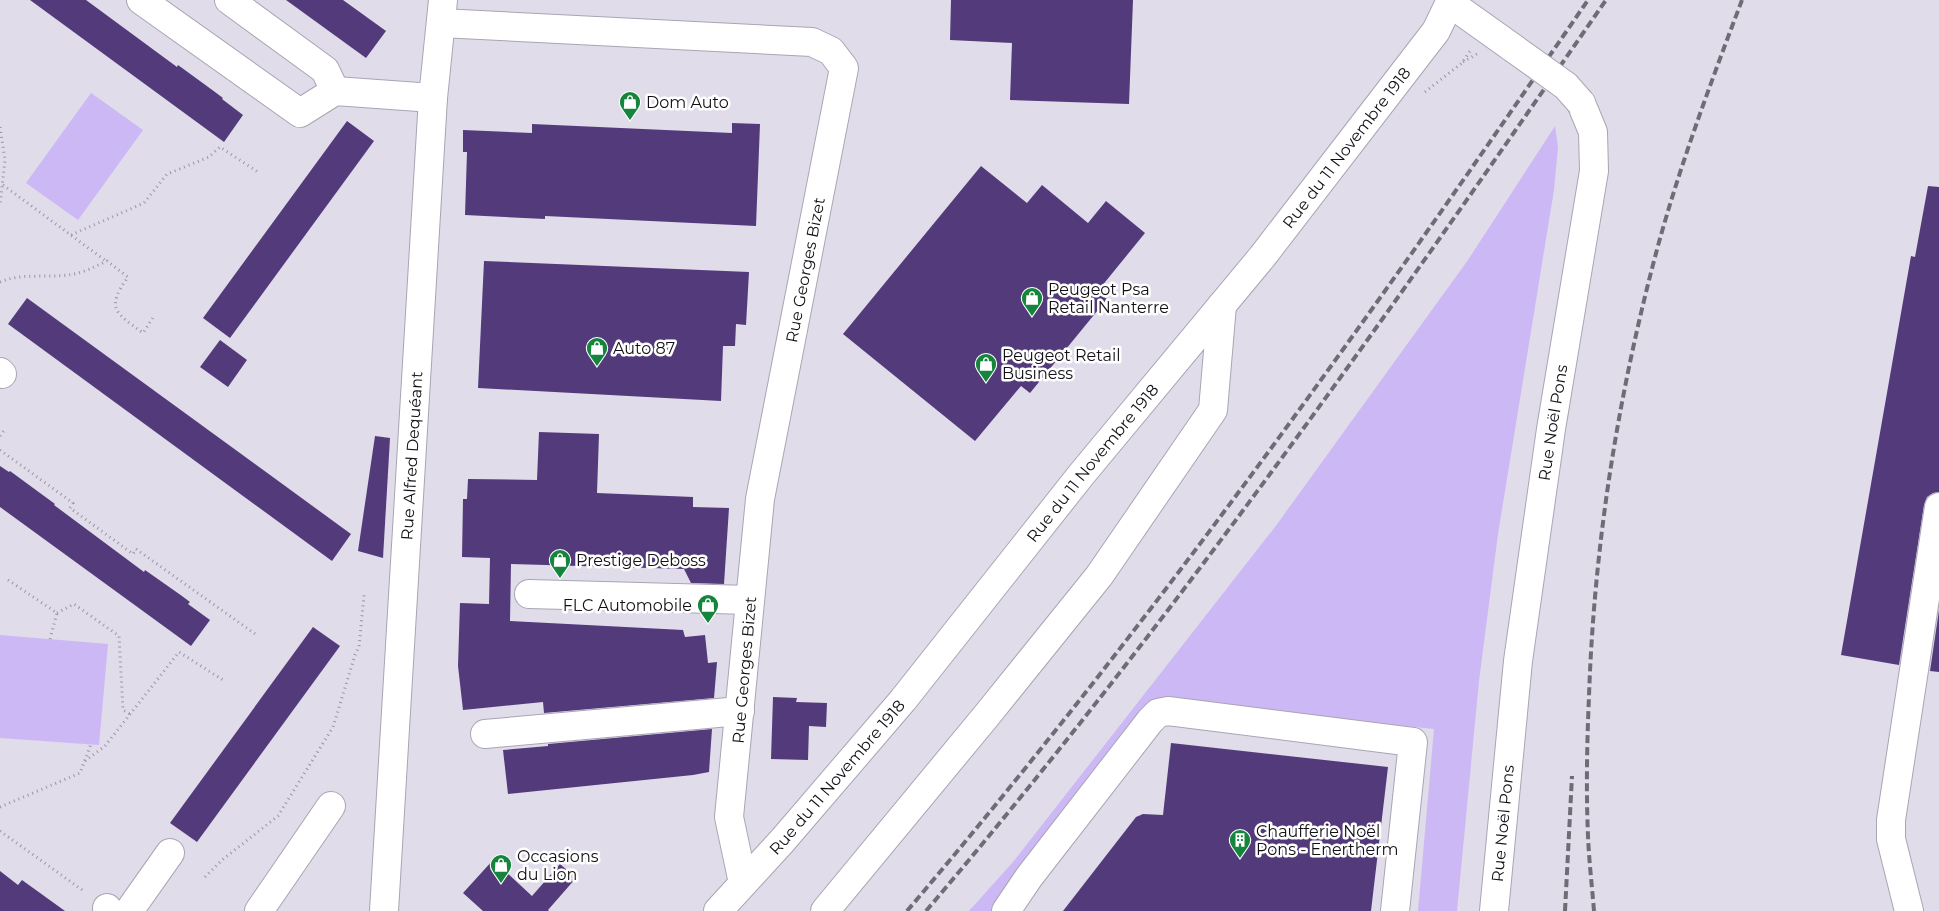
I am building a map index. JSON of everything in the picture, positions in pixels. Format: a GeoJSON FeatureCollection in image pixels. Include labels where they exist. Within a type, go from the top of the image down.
{"type":"FeatureCollection","features":[{"type":"Feature","properties":{"kind":"street"},"geometry":{"type":"LineString","coordinates":[[140,0],[300,113],[336,91],[433,98]]}},
{"type":"Feature","properties":{"kind":"street"},"geometry":{"type":"LineString","coordinates":[[229,0],[325,70],[336,91]]}},
{"type":"Feature","properties":{"kind":"street","name":"Rue Noël Pons"},"geometry":{"type":"LineString","coordinates":[[1450,2],[1566,86],[1581,103],[1592,132],[1594,170],[1551,429],[1518,661],[1494,911]]}},
{"type":"Feature","properties":{"kind":"street","name":"Rue du 11 Novembre 1918"},"geometry":{"type":"LineString","coordinates":[[718,911],[783,840],[903,700],[1082,474],[1222,306],[1402,78],[1436,30],[1450,2]]}},
{"type":"Feature","properties":{"kind":"street","name":"Rue Alfred Dequéant"},"geometry":{"type":"LineString","coordinates":[[384,911],[433,98],[442,11]]}},
{"type":"Feature","properties":{"kind":"street","name":"Rue Georges Bizet"},"geometry":{"type":"LineString","coordinates":[[442,11],[812,42],[830,51],[844,68],[760,499],[729,817],[743,882]]}},
{"type":"Feature","properties":{"kind":"street"},"geometry":{"type":"LineString","coordinates":[[825,911],[987,716],[1099,576],[1213,410],[1222,306]]}},
{"type":"Feature","properties":{"kind":"street"},"geometry":{"type":"LineString","coordinates":[[1909,911],[1891,839],[1890,820],[1939,507]]}},
{"type":"Feature","properties":{"kind":"street"},"geometry":{"type":"LineString","coordinates":[[529,594],[750,600]]}},
{"type":"Feature","properties":{"kind":"street"},"geometry":{"type":"LineString","coordinates":[[485,734],[740,711]]}},
{"type":"Feature","properties":{"kind":"street"},"geometry":{"type":"LineString","coordinates":[[1006,911],[1029,877],[1150,721],[1158,713],[1168,711],[1414,742],[1395,911]]}},
{"type":"Feature","properties":{"kind":"street"},"geometry":{"type":"LineString","coordinates":[[259,911],[331,806]]}},
{"type":"Feature","properties":{"kind":"street"},"geometry":{"type":"LineString","coordinates":[[115,910],[170,853]]}},
{"type":"Feature","properties":{"kind":"path"},"geometry":{"type":"LineString","coordinates":[[0,127],[5,160],[0,205]]}},
{"type":"Feature","properties":{"kind":"path"},"geometry":{"type":"LineString","coordinates":[[71,235],[144,203],[167,174],[209,157],[220,147],[258,172]]}},
{"type":"Feature","properties":{"kind":"path"},"geometry":{"type":"LineString","coordinates":[[3,185],[128,277],[115,300],[116,310],[120,316],[143,333],[154,316]]}},
{"type":"Feature","properties":{"kind":"path"},"geometry":{"type":"LineString","coordinates":[[0,282],[7,279],[25,277],[74,274],[107,261]]}},
{"type":"Feature","properties":{"kind":"path"},"geometry":{"type":"LineString","coordinates":[[0,436],[5,429]]}},
{"type":"Feature","properties":{"kind":"path"},"geometry":{"type":"LineString","coordinates":[[0,450],[73,503],[70,508],[133,554],[136,550],[258,636]]}},
{"type":"Feature","properties":{"kind":"path"},"geometry":{"type":"LineString","coordinates":[[8,580],[57,613]]}},
{"type":"Feature","properties":{"kind":"path"},"geometry":{"type":"LineString","coordinates":[[205,877],[222,860],[278,816],[332,727],[359,647],[364,595]]}},
{"type":"Feature","properties":{"kind":"path"},"geometry":{"type":"LineString","coordinates":[[50,639],[57,613],[74,604],[119,636],[123,710],[130,714]]}},
{"type":"Feature","properties":{"kind":"path"},"geometry":{"type":"LineString","coordinates":[[85,761],[105,746],[179,652],[223,680]]}},
{"type":"Feature","properties":{"kind":"path"},"geometry":{"type":"LineString","coordinates":[[0,807],[80,773],[91,744]]}},
{"type":"Feature","properties":{"kind":"path"},"geometry":{"type":"LineString","coordinates":[[0,831],[115,910]]}},
{"type":"Feature","properties":{"kind":"shaded area"},"geometry":{"type":"Polygon","coordinates":[[[91,93],[143,130],[78,220],[26,183],[91,93]]]}},
{"type":"Feature","properties":{"kind":"shaded area"},"geometry":{"type":"Polygon","coordinates":[[[1555,126],[1558,147],[1554,190],[1498,534],[1479,681],[1457,911],[1418,911],[1434,729],[1163,701],[1148,707],[991,911],[969,911],[1013,862],[1275,527],[1468,260],[1555,126]]]}},
{"type":"Feature","properties":{"kind":"shaded area"},"geometry":{"type":"Polygon","coordinates":[[[0,635],[108,644],[99,745],[0,738],[0,635]]]}},
{"type":"Feature","properties":{"kind":"building"},"geometry":{"type":"Polygon","coordinates":[[[30,0],[86,0],[177,67],[178,65],[215,92],[243,115],[224,142],[30,0]]]}},
{"type":"Feature","properties":{"kind":"building"},"geometry":{"type":"Polygon","coordinates":[[[286,0],[343,0],[386,31],[366,58],[286,0]]]}},
{"type":"Feature","properties":{"kind":"building"},"geometry":{"type":"Polygon","coordinates":[[[951,0],[1133,0],[1129,104],[1010,100],[1012,43],[950,40],[951,0]]]}},
{"type":"Feature","properties":{"kind":"building"},"geometry":{"type":"Polygon","coordinates":[[[347,121],[374,141],[230,338],[203,318],[347,121]]]}},
{"type":"Feature","properties":{"kind":"building"},"geometry":{"type":"Polygon","coordinates":[[[732,123],[760,124],[756,226],[545,216],[545,219],[465,215],[467,152],[463,152],[463,130],[532,133],[532,124],[732,133],[732,123]]]}},
{"type":"Feature","properties":{"kind":"building"},"geometry":{"type":"Polygon","coordinates":[[[981,166],[1027,203],[1042,185],[1088,223],[1106,201],[1145,233],[1097,292],[1107,299],[1030,393],[1021,386],[975,441],[843,334],[981,166]]]}},
{"type":"Feature","properties":{"kind":"building"},"geometry":{"type":"Polygon","coordinates":[[[1928,186],[1939,187],[1939,492],[1927,497],[1924,505],[1899,665],[1841,655],[1911,256],[1915,257],[1928,186]]]}},
{"type":"Feature","properties":{"kind":"building"},"geometry":{"type":"Polygon","coordinates":[[[484,261],[749,272],[746,325],[736,324],[735,346],[723,346],[721,401],[478,388],[484,261]]]}},
{"type":"Feature","properties":{"kind":"building"},"geometry":{"type":"Polygon","coordinates":[[[27,298],[351,534],[332,561],[8,324],[27,298]]]}},
{"type":"Feature","properties":{"kind":"building"},"geometry":{"type":"Polygon","coordinates":[[[220,340],[247,360],[228,387],[200,367],[220,340]]]}},
{"type":"Feature","properties":{"kind":"building"},"geometry":{"type":"Polygon","coordinates":[[[539,432],[599,434],[597,493],[693,497],[693,507],[729,508],[724,584],[691,583],[684,569],[511,564],[510,621],[683,630],[685,637],[705,635],[708,663],[717,662],[714,698],[544,713],[543,702],[463,710],[458,666],[460,603],[489,604],[490,558],[462,557],[463,499],[467,499],[468,479],[537,480],[539,432]]]}},
{"type":"Feature","properties":{"kind":"building"},"geometry":{"type":"Polygon","coordinates":[[[375,436],[390,438],[383,558],[358,551],[375,436]]]}},
{"type":"Feature","properties":{"kind":"building"},"geometry":{"type":"Polygon","coordinates":[[[0,466],[10,471],[55,504],[144,572],[145,570],[182,596],[190,602],[188,604],[210,620],[191,646],[0,507],[0,466]]]}},
{"type":"Feature","properties":{"kind":"building"},"geometry":{"type":"Polygon","coordinates":[[[1939,610],[1939,672],[1930,671],[1939,610]]]}},
{"type":"Feature","properties":{"kind":"building"},"geometry":{"type":"Polygon","coordinates":[[[313,627],[340,646],[197,842],[170,823],[313,627]]]}},
{"type":"Feature","properties":{"kind":"building"},"geometry":{"type":"Polygon","coordinates":[[[773,697],[797,698],[796,702],[827,703],[826,727],[809,726],[808,760],[771,759],[773,697]]]}},
{"type":"Feature","properties":{"kind":"building"},"geometry":{"type":"Polygon","coordinates":[[[712,729],[709,772],[508,794],[503,750],[712,729]]]}},
{"type":"Feature","properties":{"kind":"building","name":"Chaufferie Noël Pons - Enertherm"},"geometry":{"type":"Polygon","coordinates":[[[1171,743],[1388,767],[1371,911],[1063,911],[1136,817],[1143,814],[1163,815],[1171,743]]]}},
{"type":"Feature","properties":{"kind":"building"},"geometry":{"type":"Polygon","coordinates":[[[493,860],[532,896],[560,864],[576,878],[549,911],[483,911],[463,893],[493,860]]]}},
{"type":"Feature","properties":{"kind":"building"},"geometry":{"type":"Polygon","coordinates":[[[0,871],[18,885],[22,880],[65,911],[0,911],[0,871]]]}},
{"type":"Feature","properties":{"kind":"railway"},"geometry":{"type":"LineString","coordinates":[[907,911],[998,802],[1174,578],[1343,350],[1588,0]]}},
{"type":"Feature","properties":{"kind":"railway"},"geometry":{"type":"LineString","coordinates":[[926,911],[1106,691],[1192,578],[1361,349],[1606,0]]}},
{"type":"Feature","properties":{"kind":"railway"},"geometry":{"type":"LineString","coordinates":[[1594,911],[1587,819],[1588,713],[1596,585],[1610,475],[1629,366],[1641,311],[1664,224],[1695,128],[1742,0]]}},
{"type":"Feature","properties":{"kind":"railway"},"geometry":{"type":"LineString","coordinates":[[1565,911],[1572,776]]}},
{"type":"Feature","properties":{"kind":"place","name":"Dom Auto"},"geometry":{"type":"Point","coordinates":[630,121]}},
{"type":"Feature","properties":{"kind":"place","name":"Peugeot Psa Retail Nanterre"},"geometry":{"type":"Point","coordinates":[1032,317]}},
{"type":"Feature","properties":{"kind":"place","name":"Auto 87"},"geometry":{"type":"Point","coordinates":[597,367]}},
{"type":"Feature","properties":{"kind":"place","name":"Peugeot Retail Business"},"geometry":{"type":"Point","coordinates":[986,383]}},
{"type":"Feature","properties":{"kind":"place","name":"Prestige Deboss"},"geometry":{"type":"Point","coordinates":[560,579]}},
{"type":"Feature","properties":{"kind":"place","name":"FLC Automobile"},"geometry":{"type":"Point","coordinates":[708,624]}},
{"type":"Feature","properties":{"kind":"place","name":"Chaufferie Noël Pons - Enertherm"},"geometry":{"type":"Point","coordinates":[1240,859]}},
{"type":"Feature","properties":{"kind":"place","name":"Occasions du Lion"},"geometry":{"type":"Point","coordinates":[501,884]}}]}
